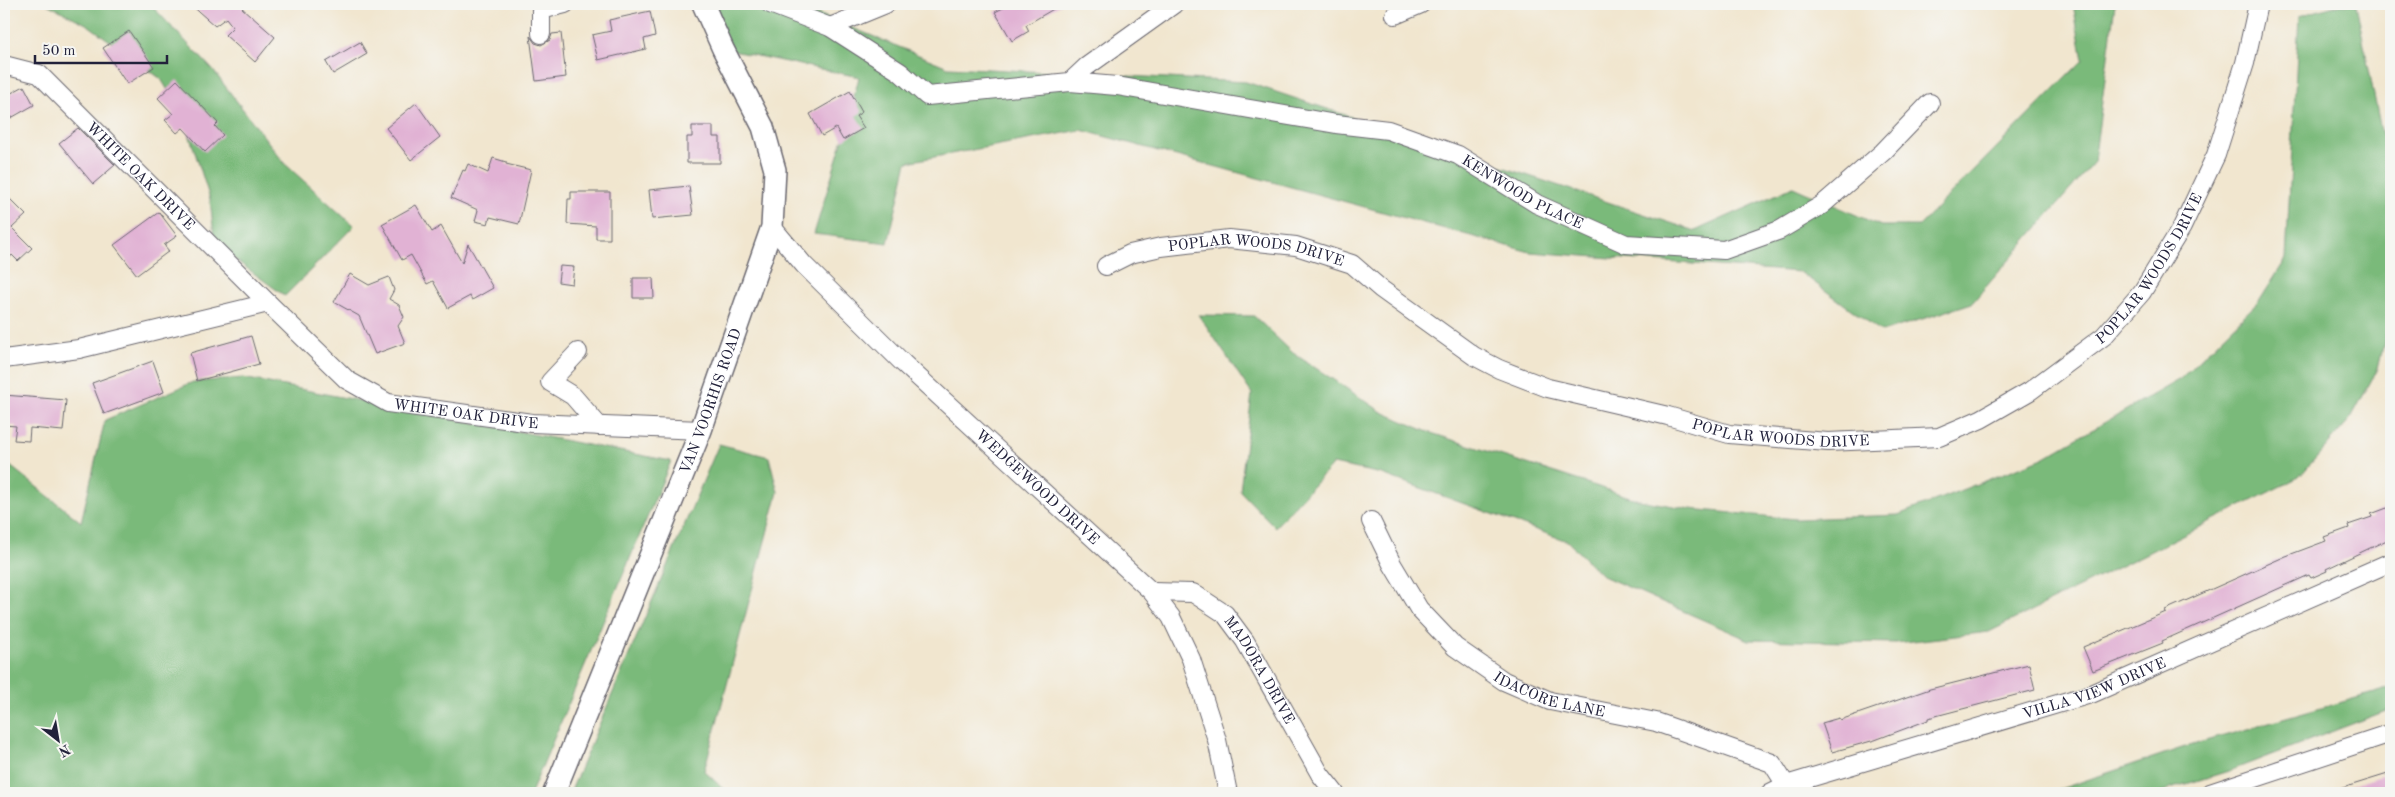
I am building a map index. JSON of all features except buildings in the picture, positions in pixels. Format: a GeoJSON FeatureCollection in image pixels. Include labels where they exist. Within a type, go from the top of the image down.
{"type":"FeatureCollection","features":[{"type":"Feature","properties":{"kind":"street"},"geometry":{"type":"LineString","coordinates":[[540,34],[541,10],[565,4]]}},
{"type":"Feature","properties":{"kind":"street","name":"VAN VOORHIS ROAD"},"geometry":{"type":"LineString","coordinates":[[554,793],[700,430],[772,227],[775,170],[762,127],[703,4]]}},
{"type":"Feature","properties":{"kind":"street","name":"KENWOOD PLACE"},"geometry":{"type":"LineString","coordinates":[[770,4],[830,27],[900,72],[927,96],[1070,82],[1117,86],[1336,124],[1388,130],[1458,155],[1537,204],[1626,244],[1724,250],[1780,230],[1822,205],[1883,152],[1930,103]]}},
{"type":"Feature","properties":{"kind":"street"},"geometry":{"type":"LineString","coordinates":[[830,27],[873,11],[886,4]]}},
{"type":"Feature","properties":{"kind":"street"},"geometry":{"type":"LineString","coordinates":[[1070,82],[1086,67],[1174,4]]}},
{"type":"Feature","properties":{"kind":"street"},"geometry":{"type":"LineString","coordinates":[[1395,15],[1421,4]]}},
{"type":"Feature","properties":{"kind":"street","name":"POPLAR WOODS DRIVE"},"geometry":{"type":"LineString","coordinates":[[1106,266],[1130,254],[1161,246],[1229,239],[1296,246],[1352,264],[1381,289],[1474,356],[1499,370],[1548,388],[1668,416],[1729,434],[1828,442],[1939,437],[1981,419],[2030,391],[2104,336],[2142,292],[2182,227],[2216,155],[2245,63],[2258,4]]}},
{"type":"Feature","properties":{"kind":"street","name":"WHITE OAK DRIVE"},"geometry":{"type":"LineString","coordinates":[[4,65],[39,74],[347,380],[388,404],[532,423],[700,430]]}},
{"type":"Feature","properties":{"kind":"street","name":"WEDGEWOOD DRIVE"},"geometry":{"type":"LineString","coordinates":[[772,227],[804,264],[903,363],[1152,592],[1171,617],[1191,659],[1217,740],[1228,793]]}},
{"type":"Feature","properties":{"kind":"street"},"geometry":{"type":"LineString","coordinates":[[4,359],[78,349],[268,303]]}},
{"type":"Feature","properties":{"kind":"street"},"geometry":{"type":"LineString","coordinates":[[578,352],[550,382],[573,396],[599,426]]}},
{"type":"Feature","properties":{"kind":"street","name":"IDACORE LANE"},"geometry":{"type":"LineString","coordinates":[[1371,521],[1392,564],[1419,609],[1455,647],[1504,682],[1550,701],[1656,722],[1772,763],[1786,785]]}},
{"type":"Feature","properties":{"kind":"street","name":"VILLA VIEW DRIVE"},"geometry":{"type":"LineString","coordinates":[[1786,785],[2091,694],[2391,562]]}},
{"type":"Feature","properties":{"kind":"street","name":"MADORA DRIVE"},"geometry":{"type":"LineString","coordinates":[[1152,592],[1193,593],[1225,614],[1244,641],[1320,774],[1335,793]]}},
{"type":"Feature","properties":{"kind":"street"},"geometry":{"type":"LineString","coordinates":[[2210,793],[2391,733]]}},
{"type":"Feature","properties":{"kind":"street"},"geometry":{"type":"LineString","coordinates":[[1770,793],[1786,785]]}},
{"type":"Feature","properties":{"kind":"green space"},"geometry":{"type":"Polygon","coordinates":[[[47,4],[150,4],[212,69],[285,164],[354,226],[285,296],[215,245],[210,199],[183,115],[161,79],[88,25],[47,4]]]}},
{"type":"Feature","properties":{"kind":"green space"},"geometry":{"type":"Polygon","coordinates":[[[716,4],[794,4],[948,67],[1246,82],[1695,231],[1793,187],[1881,226],[1919,226],[2083,60],[2073,4],[2115,4],[2094,162],[1972,303],[1882,332],[1800,272],[1530,252],[1081,130],[907,162],[888,243],[814,234],[845,132],[859,77],[723,49],[716,4]]]}},
{"type":"Feature","properties":{"kind":"green space"},"geometry":{"type":"Polygon","coordinates":[[[2341,4],[2356,4],[2391,181],[2391,313],[2378,368],[2351,418],[2299,477],[1989,632],[1896,643],[1749,640],[1603,576],[1567,541],[1382,474],[1333,464],[1275,527],[1240,491],[1252,394],[1199,315],[1254,316],[1293,353],[1382,412],[1428,432],[1639,500],[1690,509],[1796,519],[1898,515],[2043,458],[2180,379],[2260,300],[2286,259],[2299,16],[2341,4]]]}},
{"type":"Feature","properties":{"kind":"green space"},"geometry":{"type":"Polygon","coordinates":[[[243,378],[671,461],[531,793],[4,793],[4,461],[81,522],[105,420],[193,382],[243,378]]]}},
{"type":"Feature","properties":{"kind":"green space"},"geometry":{"type":"Polygon","coordinates":[[[719,444],[769,457],[778,492],[704,771],[728,793],[570,793],[719,444]]]}},
{"type":"Feature","properties":{"kind":"green space"},"geometry":{"type":"Polygon","coordinates":[[[2391,688],[2391,709],[2232,770],[2157,793],[2048,793],[2182,748],[2391,688]]]}}]}
